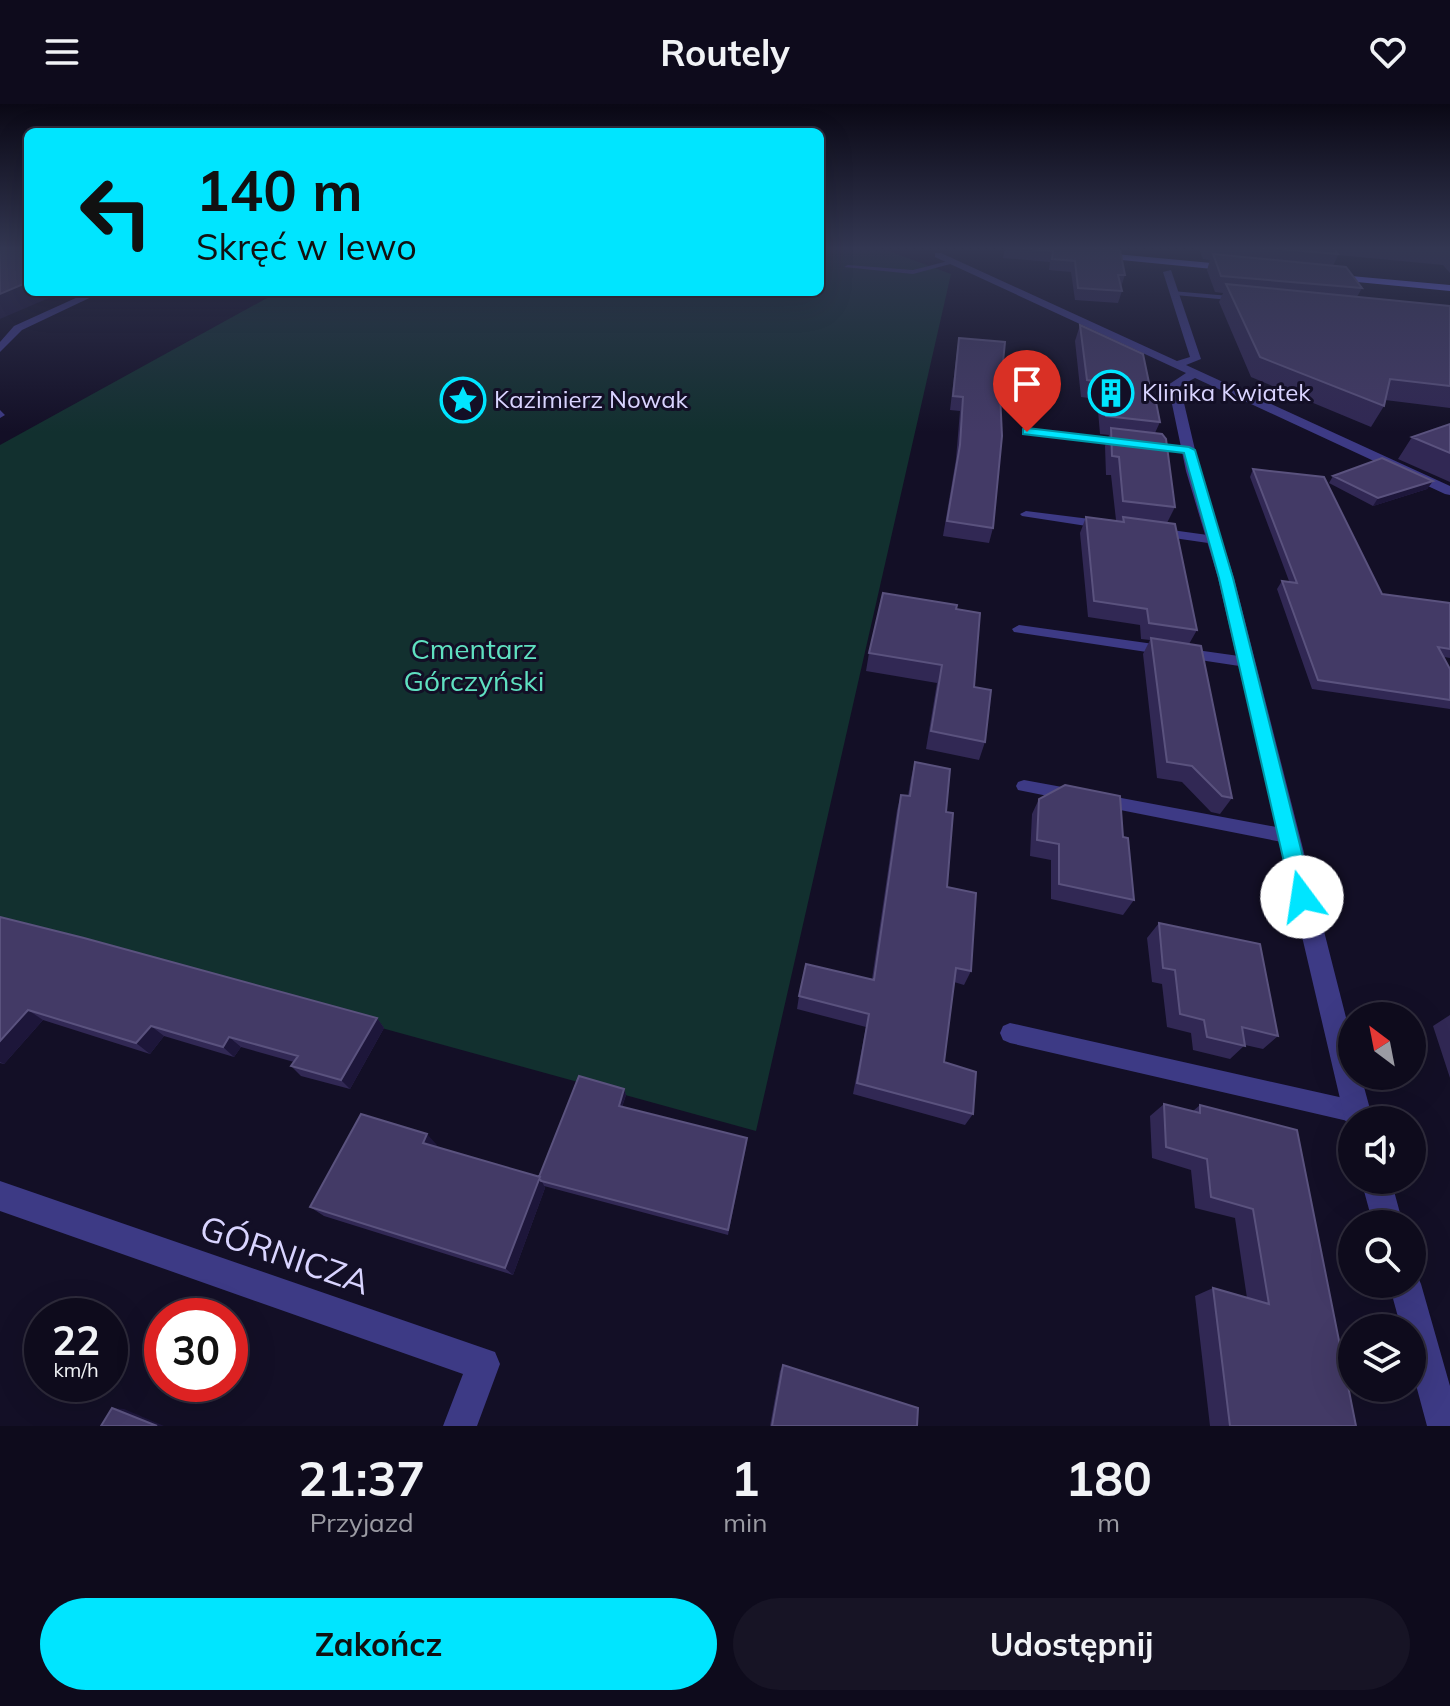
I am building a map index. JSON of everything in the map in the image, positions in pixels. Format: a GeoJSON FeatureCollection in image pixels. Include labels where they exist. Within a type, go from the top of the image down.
{"type":"FeatureCollection","features":[{"type":"Feature","properties":{"kind":"street"},"geometry":{"type":"LineString","coordinates":[[0,349],[18,328],[60,309]]}},
{"type":"Feature","properties":{"kind":"street"},"geometry":{"type":"LineString","coordinates":[[1053,309],[1450,491]]}},
{"type":"Feature","properties":{"kind":"street"},"geometry":{"type":"LineString","coordinates":[[1175,365],[1196,359],[1180,309]]}},
{"type":"Feature","properties":{"kind":"street"},"geometry":{"type":"LineString","coordinates":[[0,326],[18,328]]}},
{"type":"Feature","properties":{"kind":"street"},"geometry":{"type":"LineString","coordinates":[[1195,374],[1174,385],[1355,1106]]}},
{"type":"Feature","properties":{"kind":"street","name":"GÓRNICZA"},"geometry":{"type":"LineString","coordinates":[[0,1196],[483,1364],[460,1426]]}},
{"type":"Feature","properties":{"kind":"street"},"geometry":{"type":"LineString","coordinates":[[1409,1298],[1444,1426]]}},
{"type":"Feature","properties":{"kind":"lane"},"geometry":{"type":"LineString","coordinates":[[1027,432],[1189,450]]}},
{"type":"Feature","properties":{"kind":"lane"},"geometry":{"type":"LineString","coordinates":[[1026,514],[1119,527]]}},
{"type":"Feature","properties":{"kind":"lane"},"geometry":{"type":"LineString","coordinates":[[1150,531],[1215,540]]}},
{"type":"Feature","properties":{"kind":"lane"},"geometry":{"type":"LineString","coordinates":[[1019,629],[1246,662]]}},
{"type":"Feature","properties":{"kind":"lane"},"geometry":{"type":"LineString","coordinates":[[1024,786],[1287,836]]}},
{"type":"Feature","properties":{"kind":"lane"},"geometry":{"type":"LineString","coordinates":[[1010,1033],[1338,1111]]}},
{"type":"Feature","properties":{"kind":"green space","name":"Cmentarz Górczyński"},"geometry":{"type":"Polygon","coordinates":[[[248,309],[943,309],[756,1131],[0,923],[0,445],[248,309]]]}},
{"type":"Feature","properties":{"kind":"building"},"geometry":{"type":"Polygon","coordinates":[[[1238,309],[1450,309],[1450,386],[1390,379],[1384,406],[1260,357],[1238,309]]]}},
{"type":"Feature","properties":{"kind":"building"},"geometry":{"type":"Polygon","coordinates":[[[1080,325],[1143,354],[1160,422],[1106,416],[1103,382],[1087,380],[1080,325]]]}},
{"type":"Feature","properties":{"kind":"building"},"geometry":{"type":"Polygon","coordinates":[[[959,338],[1005,342],[1000,393],[1002,436],[993,528],[947,521],[960,445],[963,397],[953,396],[959,338]]]}},
{"type":"Feature","properties":{"kind":"building"},"geometry":{"type":"Polygon","coordinates":[[[1450,424],[1450,453],[1412,437],[1450,424]]]}},
{"type":"Feature","properties":{"kind":"building"},"geometry":{"type":"Polygon","coordinates":[[[1111,428],[1162,434],[1166,439],[1175,507],[1123,501],[1119,457],[1112,456],[1111,428]]]}},
{"type":"Feature","properties":{"kind":"building"},"geometry":{"type":"Polygon","coordinates":[[[1382,458],[1433,481],[1378,498],[1333,476],[1382,458]]]}},
{"type":"Feature","properties":{"kind":"building"},"geometry":{"type":"Polygon","coordinates":[[[1253,469],[1324,477],[1382,594],[1450,603],[1450,649],[1438,647],[1450,669],[1450,700],[1318,680],[1282,581],[1297,583],[1253,469]]]}},
{"type":"Feature","properties":{"kind":"building"},"geometry":{"type":"Polygon","coordinates":[[[1086,517],[1124,522],[1123,517],[1175,524],[1197,630],[1149,623],[1147,609],[1094,601],[1086,517]]]}},
{"type":"Feature","properties":{"kind":"building"},"geometry":{"type":"Polygon","coordinates":[[[883,593],[957,605],[956,609],[980,613],[974,687],[991,690],[985,742],[931,731],[942,665],[869,653],[883,593]]]}},
{"type":"Feature","properties":{"kind":"building"},"geometry":{"type":"Polygon","coordinates":[[[1151,638],[1201,646],[1232,798],[1222,796],[1192,766],[1167,762],[1151,638]]]}},
{"type":"Feature","properties":{"kind":"building"},"geometry":{"type":"Polygon","coordinates":[[[915,762],[950,769],[946,812],[953,813],[947,887],[976,893],[971,971],[956,968],[944,1062],[976,1072],[973,1114],[857,1083],[869,1014],[799,996],[806,964],[874,980],[901,795],[910,796],[915,762]]]}},
{"type":"Feature","properties":{"kind":"building"},"geometry":{"type":"Polygon","coordinates":[[[1065,785],[1120,796],[1123,837],[1128,838],[1134,900],[1059,884],[1059,844],[1037,840],[1039,799],[1065,785]]]}},
{"type":"Feature","properties":{"kind":"building"},"geometry":{"type":"Polygon","coordinates":[[[0,917],[377,1018],[341,1080],[291,1066],[298,1056],[229,1037],[223,1047],[151,1026],[136,1043],[28,1010],[0,1041],[0,917]]]}},
{"type":"Feature","properties":{"kind":"building"},"geometry":{"type":"Polygon","coordinates":[[[1159,923],[1260,944],[1278,1036],[1242,1027],[1245,1046],[1207,1037],[1204,1020],[1180,1014],[1175,970],[1163,968],[1159,923]]]}},
{"type":"Feature","properties":{"kind":"building"},"geometry":{"type":"Polygon","coordinates":[[[579,1076],[624,1089],[619,1106],[747,1138],[728,1230],[541,1181],[539,1177],[579,1076]]]}},
{"type":"Feature","properties":{"kind":"building"},"geometry":{"type":"Polygon","coordinates":[[[1164,1104],[1200,1113],[1200,1105],[1297,1130],[1338,1336],[1338,1402],[1351,1402],[1356,1426],[1230,1426],[1213,1288],[1269,1304],[1253,1209],[1211,1197],[1207,1159],[1166,1147],[1164,1104]]]}},
{"type":"Feature","properties":{"kind":"building"},"geometry":{"type":"Polygon","coordinates":[[[361,1114],[427,1134],[423,1143],[540,1177],[505,1268],[310,1207],[361,1114]]]}},
{"type":"Feature","properties":{"kind":"building"},"geometry":{"type":"Polygon","coordinates":[[[783,1365],[918,1408],[917,1426],[772,1426],[783,1365]]]}},
{"type":"Feature","properties":{"kind":"building"},"geometry":{"type":"Polygon","coordinates":[[[112,1408],[157,1426],[101,1426],[112,1408]]]}},
{"type":"Feature","properties":{"kind":"place","name":"Klinika Kwiatek"},"geometry":{"type":"Point","coordinates":[1111,393]}},
{"type":"Feature","properties":{"kind":"place","name":"Kazimierz Nowak"},"geometry":{"type":"Point","coordinates":[463,400]}},
{"type":"Feature","properties":{"kind":"route"},"geometry":{"type":"LineString","coordinates":[[1027,432],[1189,450],[1226,578],[1302,897]]}}]}
